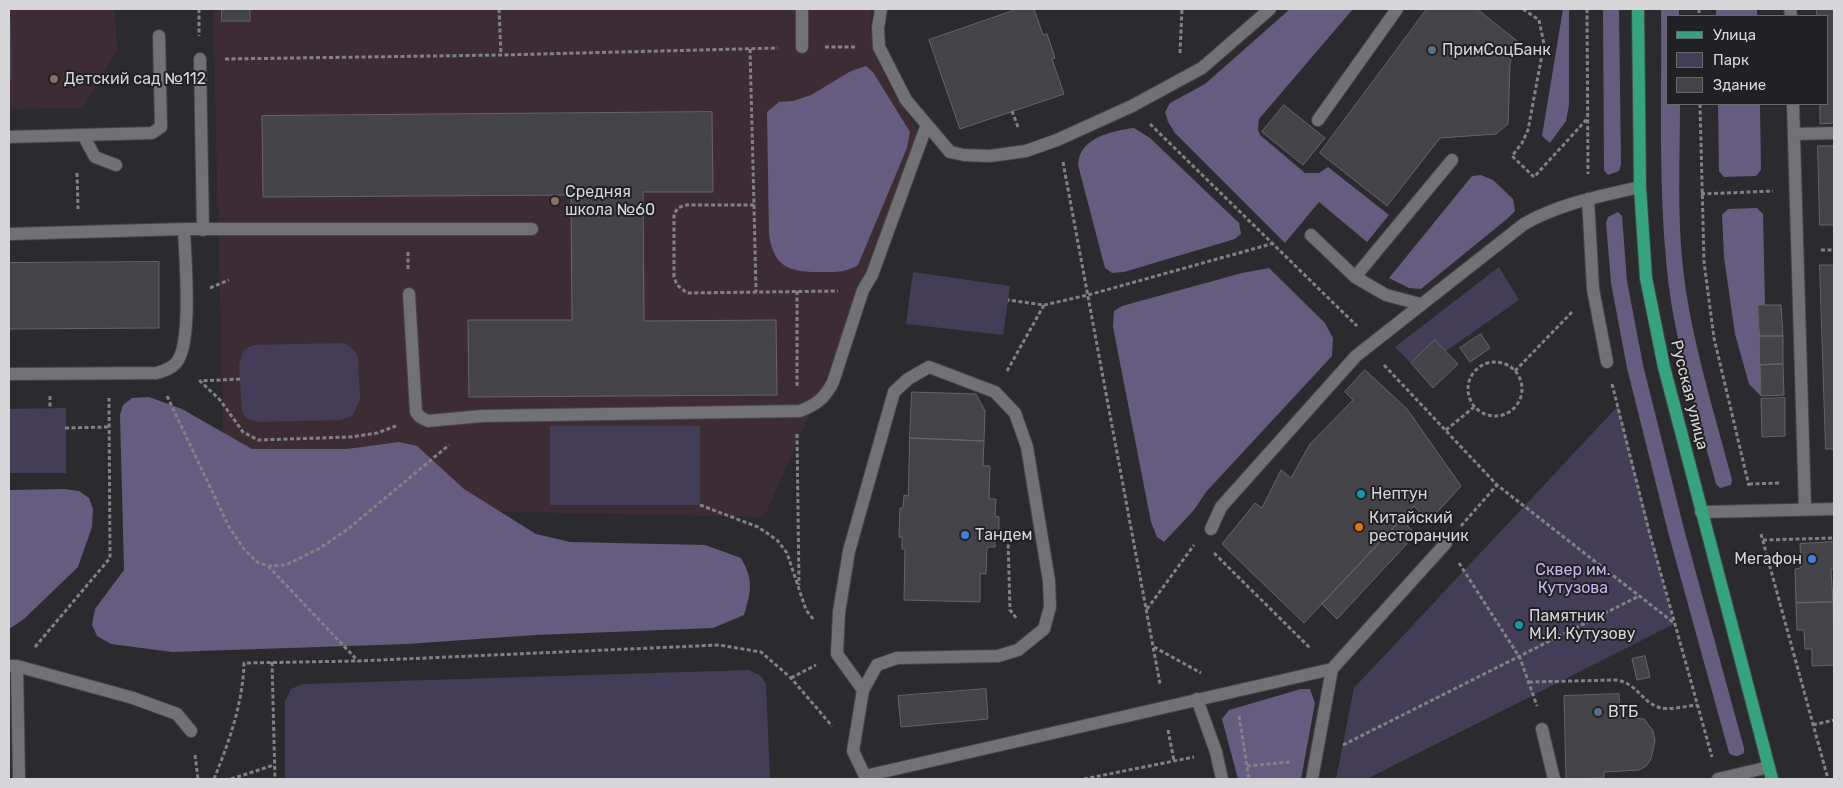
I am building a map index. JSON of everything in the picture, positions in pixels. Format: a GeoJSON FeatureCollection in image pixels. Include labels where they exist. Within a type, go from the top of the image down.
{"type":"FeatureCollection","features":[{"type":"Feature","properties":{"kind":"main road","name":"Русская улица"},"geometry":{"type":"LineString","coordinates":[[1638,9],[1640,188],[1646,278],[1664,367],[1770,773]]}},
{"type":"Feature","properties":{"kind":"street"},"geometry":{"type":"LineString","coordinates":[[802,9],[802,47]]}},
{"type":"Feature","properties":{"kind":"street"},"geometry":{"type":"LineString","coordinates":[[881,9],[878,47],[906,100],[926,127],[950,152],[964,156],[990,156],[1026,151],[1132,106],[1202,68],[1270,9]]}},
{"type":"Feature","properties":{"kind":"street"},"geometry":{"type":"LineString","coordinates":[[1318,120],[1397,9]]}},
{"type":"Feature","properties":{"kind":"street"},"geometry":{"type":"LineString","coordinates":[[9,137],[152,133],[161,127],[159,36]]}},
{"type":"Feature","properties":{"kind":"street"},"geometry":{"type":"LineString","coordinates":[[200,59],[203,230]]}},
{"type":"Feature","properties":{"kind":"street"},"geometry":{"type":"LineString","coordinates":[[1794,105],[1804,509]]}},
{"type":"Feature","properties":{"kind":"street"},"geometry":{"type":"LineString","coordinates":[[409,294],[416,412],[420,417],[428,421],[482,416],[797,411],[813,406],[827,394],[863,290],[872,275],[926,127]]}},
{"type":"Feature","properties":{"kind":"street"},"geometry":{"type":"LineString","coordinates":[[1794,134],[1834,133]]}},
{"type":"Feature","properties":{"kind":"street"},"geometry":{"type":"LineString","coordinates":[[83,135],[95,157],[116,165]]}},
{"type":"Feature","properties":{"kind":"street"},"geometry":{"type":"LineString","coordinates":[[1355,276],[1452,160]]}},
{"type":"Feature","properties":{"kind":"street"},"geometry":{"type":"LineString","coordinates":[[1210,529],[1220,507],[1356,356],[1420,304],[1524,224],[1541,214],[1588,199],[1640,188]]}},
{"type":"Feature","properties":{"kind":"street"},"geometry":{"type":"LineString","coordinates":[[1588,199],[1593,289],[1606,362]]}},
{"type":"Feature","properties":{"kind":"street"},"geometry":{"type":"LineString","coordinates":[[9,234],[184,229],[532,229]]}},
{"type":"Feature","properties":{"kind":"street"},"geometry":{"type":"LineString","coordinates":[[9,374],[156,373],[168,369],[176,363],[185,341],[184,229]]}},
{"type":"Feature","properties":{"kind":"street"},"geometry":{"type":"LineString","coordinates":[[1311,235],[1355,276],[1386,295],[1420,304]]}},
{"type":"Feature","properties":{"kind":"street"},"geometry":{"type":"LineString","coordinates":[[863,690],[837,654],[838,626],[849,551],[894,392],[908,379],[929,367],[995,392],[1015,413],[1028,447],[1049,581],[1050,607],[1044,629],[1018,650],[998,656],[897,658],[877,665],[863,690],[853,751],[865,776],[1197,699],[1332,670]]}},
{"type":"Feature","properties":{"kind":"street"},"geometry":{"type":"LineString","coordinates":[[1701,512],[1834,509]]}},
{"type":"Feature","properties":{"kind":"street"},"geometry":{"type":"LineString","coordinates":[[1312,779],[1332,670],[1446,543]]}},
{"type":"Feature","properties":{"kind":"street"},"geometry":{"type":"LineString","coordinates":[[19,779],[13,666],[133,698],[177,714],[192,731]]}},
{"type":"Feature","properties":{"kind":"street"},"geometry":{"type":"LineString","coordinates":[[1197,699],[1216,752],[1222,779]]}},
{"type":"Feature","properties":{"kind":"street"},"geometry":{"type":"LineString","coordinates":[[1542,729],[1554,779]]}},
{"type":"Feature","properties":{"kind":"street"},"geometry":{"type":"LineString","coordinates":[[1718,779],[1770,773]]}},
{"type":"Feature","properties":{"kind":"path"},"geometry":{"type":"LineString","coordinates":[[499,9],[501,55]]}},
{"type":"Feature","properties":{"kind":"path"},"geometry":{"type":"LineString","coordinates":[[1179,81],[1182,9]]}},
{"type":"Feature","properties":{"kind":"path"},"geometry":{"type":"LineString","coordinates":[[1523,9],[1539,20],[1544,44],[1528,130],[1522,143],[1512,156],[1534,177],[1587,118]]}},
{"type":"Feature","properties":{"kind":"path"},"geometry":{"type":"LineString","coordinates":[[1586,9],[1588,199]]}},
{"type":"Feature","properties":{"kind":"path"},"geometry":{"type":"LineString","coordinates":[[200,59],[878,47]]}},
{"type":"Feature","properties":{"kind":"path"},"geometry":{"type":"LineString","coordinates":[[750,49],[756,292]]}},
{"type":"Feature","properties":{"kind":"path"},"geometry":{"type":"LineString","coordinates":[[1700,105],[1704,262],[1714,338],[1762,540],[1828,779]]}},
{"type":"Feature","properties":{"kind":"path"},"geometry":{"type":"LineString","coordinates":[[1132,106],[1360,330]]}},
{"type":"Feature","properties":{"kind":"path"},"geometry":{"type":"LineString","coordinates":[[77,171],[79,232]]}},
{"type":"Feature","properties":{"kind":"path"},"geometry":{"type":"LineString","coordinates":[[1069,186],[1153,647]]}},
{"type":"Feature","properties":{"kind":"path"},"geometry":{"type":"LineString","coordinates":[[1701,194],[1796,191]]}},
{"type":"Feature","properties":{"kind":"path"},"geometry":{"type":"LineString","coordinates":[[754,205],[685,205],[678,208],[674,214],[674,277],[678,285],[687,293],[863,290]]}},
{"type":"Feature","properties":{"kind":"path"},"geometry":{"type":"LineString","coordinates":[[1008,300],[1044,305],[1088,295],[1272,244]]}},
{"type":"Feature","properties":{"kind":"path"},"geometry":{"type":"LineString","coordinates":[[407,246],[409,294]]}},
{"type":"Feature","properties":{"kind":"path"},"geometry":{"type":"LineString","coordinates":[[1515,371],[1593,289]]}},
{"type":"Feature","properties":{"kind":"path"},"geometry":{"type":"LineString","coordinates":[[796,291],[799,584]]}},
{"type":"Feature","properties":{"kind":"path"},"geometry":{"type":"LineString","coordinates":[[995,392],[1044,305]]}},
{"type":"Feature","properties":{"kind":"path"},"geometry":{"type":"LineString","coordinates":[[1499,362],[1515,371],[1522,387],[1518,404],[1512,410],[1505,415],[1488,416],[1474,407],[1467,390],[1469,380],[1481,366],[1499,362]]}},
{"type":"Feature","properties":{"kind":"path"},"geometry":{"type":"LineString","coordinates":[[1606,362],[1649,531],[1713,761]]}},
{"type":"Feature","properties":{"kind":"path"},"geometry":{"type":"LineString","coordinates":[[156,373],[229,527],[244,549],[258,562],[268,566],[358,661]]}},
{"type":"Feature","properties":{"kind":"path"},"geometry":{"type":"LineString","coordinates":[[45,636],[110,558],[109,374]]}},
{"type":"Feature","properties":{"kind":"path"},"geometry":{"type":"LineString","coordinates":[[240,379],[200,381],[220,400],[236,426],[258,440],[351,437],[376,433],[420,417]]}},
{"type":"Feature","properties":{"kind":"path"},"geometry":{"type":"LineString","coordinates":[[1402,383],[1497,485],[1674,624]]}},
{"type":"Feature","properties":{"kind":"path"},"geometry":{"type":"LineString","coordinates":[[1446,431],[1474,407]]}},
{"type":"Feature","properties":{"kind":"path"},"geometry":{"type":"LineString","coordinates":[[268,566],[286,565],[320,548],[348,529],[482,416]]}},
{"type":"Feature","properties":{"kind":"path"},"geometry":{"type":"LineString","coordinates":[[66,428],[109,428]]}},
{"type":"Feature","properties":{"kind":"path"},"geometry":{"type":"LineString","coordinates":[[1497,485],[1446,543],[1520,658],[1542,729]]}},
{"type":"Feature","properties":{"kind":"path"},"geometry":{"type":"LineString","coordinates":[[700,505],[758,527],[777,540],[787,553],[799,584],[806,610],[813,619],[838,626]]}},
{"type":"Feature","properties":{"kind":"path"},"geometry":{"type":"LineString","coordinates":[[1146,609],[1189,550],[1210,529]]}},
{"type":"Feature","properties":{"kind":"path"},"geometry":{"type":"LineString","coordinates":[[1210,529],[1210,542],[1215,556],[1332,670]]}},
{"type":"Feature","properties":{"kind":"path"},"geometry":{"type":"LineString","coordinates":[[1008,538],[1010,610],[1033,638]]}},
{"type":"Feature","properties":{"kind":"path"},"geometry":{"type":"LineString","coordinates":[[1762,540],[1834,538]]}},
{"type":"Feature","properties":{"kind":"path"},"geometry":{"type":"LineString","coordinates":[[1248,766],[1316,759],[1520,658],[1639,596]]}},
{"type":"Feature","properties":{"kind":"path"},"geometry":{"type":"LineString","coordinates":[[214,779],[244,686],[244,663],[358,661],[719,645],[761,652],[791,678],[853,751]]}},
{"type":"Feature","properties":{"kind":"path"},"geometry":{"type":"LineString","coordinates":[[272,662],[275,779]]}},
{"type":"Feature","properties":{"kind":"path"},"geometry":{"type":"LineString","coordinates":[[1529,682],[1626,681],[1655,706],[1663,708],[1697,705]]}},
{"type":"Feature","properties":{"kind":"path"},"geometry":{"type":"LineString","coordinates":[[1813,726],[1834,720]]}},
{"type":"Feature","properties":{"kind":"path"},"geometry":{"type":"LineString","coordinates":[[1084,779],[1216,752]]}},
{"type":"Feature","properties":{"kind":"path"},"geometry":{"type":"LineString","coordinates":[[231,779],[274,765]]}},
{"type":"Feature","properties":{"kind":"shaded area","name":"Детский сад №112"},"geometry":{"type":"Polygon","coordinates":[[[9,9],[115,9],[117,50],[83,108],[9,109],[9,9]]]}},
{"type":"Feature","properties":{"kind":"shaded area","name":"Средняя школа №60"},"geometry":{"type":"Polygon","coordinates":[[[213,9],[871,9],[870,29],[878,62],[898,101],[918,130],[831,366],[764,517],[225,506],[213,9]]]}},
{"type":"Feature","properties":{"kind":"shaded area"},"geometry":{"type":"Polygon","coordinates":[[[1290,9],[1353,9],[1259,119],[1258,130],[1260,135],[1305,173],[1319,173],[1328,167],[1389,215],[1367,242],[1319,202],[1285,243],[1175,133],[1168,122],[1165,112],[1170,103],[1205,84],[1290,9]]]}},
{"type":"Feature","properties":{"kind":"shaded area"},"geometry":{"type":"Polygon","coordinates":[[[1563,9],[1569,9],[1569,105],[1566,121],[1550,143],[1542,136],[1563,9]]]}},
{"type":"Feature","properties":{"kind":"shaded area"},"geometry":{"type":"Polygon","coordinates":[[[1603,9],[1619,9],[1621,164],[1619,171],[1608,175],[1604,170],[1603,9]]]}},
{"type":"Feature","properties":{"kind":"shaded area"},"geometry":{"type":"Polygon","coordinates":[[[1661,9],[1679,9],[1679,15],[1666,15],[1666,105],[1680,105],[1679,186],[1683,268],[1692,322],[1704,375],[1732,480],[1731,485],[1720,488],[1716,484],[1694,405],[1675,324],[1667,270],[1661,172],[1661,9]]]}},
{"type":"Feature","properties":{"kind":"shaded area"},"geometry":{"type":"Polygon","coordinates":[[[1716,9],[1757,9],[1757,15],[1716,15],[1716,9]]]}},
{"type":"Feature","properties":{"kind":"shaded area"},"geometry":{"type":"Polygon","coordinates":[[[866,66],[873,72],[910,132],[907,148],[858,265],[844,271],[835,272],[808,272],[791,269],[779,261],[771,246],[769,235],[767,112],[779,102],[793,101],[811,95],[851,71],[866,66]]]}},
{"type":"Feature","properties":{"kind":"shaded area"},"geometry":{"type":"Polygon","coordinates":[[[1718,105],[1760,105],[1761,170],[1756,176],[1724,177],[1719,171],[1718,105]]]}},
{"type":"Feature","properties":{"kind":"shaded area"},"geometry":{"type":"Polygon","coordinates":[[[1134,128],[1150,138],[1239,223],[1241,234],[1235,239],[1124,272],[1112,273],[1105,268],[1078,165],[1084,148],[1090,142],[1106,134],[1134,128]]]}},
{"type":"Feature","properties":{"kind":"shaded area"},"geometry":{"type":"Polygon","coordinates":[[[1481,175],[1493,180],[1513,199],[1515,211],[1421,289],[1409,288],[1389,278],[1472,176],[1481,175]]]}},
{"type":"Feature","properties":{"kind":"shaded area"},"geometry":{"type":"Polygon","coordinates":[[[1757,208],[1763,214],[1765,305],[1758,306],[1761,396],[1749,384],[1735,334],[1724,257],[1722,215],[1728,209],[1757,208]]]}},
{"type":"Feature","properties":{"kind":"shaded area"},"geometry":{"type":"Polygon","coordinates":[[[1618,212],[1622,216],[1627,281],[1643,365],[1684,529],[1744,748],[1744,753],[1738,756],[1729,753],[1668,532],[1627,368],[1611,283],[1606,223],[1608,217],[1618,212]]]}},
{"type":"Feature","properties":{"kind":"shaded area"},"geometry":{"type":"Polygon","coordinates":[[[1269,268],[1325,323],[1333,338],[1332,356],[1206,492],[1194,510],[1164,542],[1157,537],[1151,522],[1113,327],[1114,311],[1122,306],[1242,273],[1269,268]]]}},
{"type":"Feature","properties":{"kind":"shaded area"},"geometry":{"type":"Polygon","coordinates":[[[149,397],[182,409],[252,449],[347,449],[399,442],[417,446],[464,489],[536,534],[570,542],[705,545],[741,558],[750,580],[744,615],[713,628],[535,635],[407,644],[172,652],[111,644],[97,636],[92,625],[95,609],[124,570],[120,415],[123,405],[132,398],[149,397]]]}},
{"type":"Feature","properties":{"kind":"shaded area"},"geometry":{"type":"Polygon","coordinates":[[[65,489],[79,491],[89,498],[93,509],[92,527],[78,567],[24,619],[9,629],[9,490],[65,489]]]}},
{"type":"Feature","properties":{"kind":"shaded area"},"geometry":{"type":"Polygon","coordinates":[[[1301,689],[1310,689],[1315,703],[1301,779],[1238,779],[1222,719],[1229,710],[1301,689]]]}},
{"type":"Feature","properties":{"kind":"green space"},"geometry":{"type":"Polygon","coordinates":[[[11,21],[12,79],[9,79],[9,22],[11,21]]]}},
{"type":"Feature","properties":{"kind":"green space"},"geometry":{"type":"Polygon","coordinates":[[[1499,267],[1519,300],[1446,351],[1435,340],[1411,363],[1395,347],[1499,267]]]}},
{"type":"Feature","properties":{"kind":"green space"},"geometry":{"type":"Polygon","coordinates":[[[913,272],[1010,286],[1003,335],[906,324],[913,272]]]}},
{"type":"Feature","properties":{"kind":"green space"},"geometry":{"type":"Polygon","coordinates":[[[345,343],[356,352],[358,357],[360,400],[352,416],[341,420],[257,422],[246,418],[242,413],[239,364],[244,350],[253,345],[345,343]]]}},
{"type":"Feature","properties":{"kind":"green space","name":"Cквер им. Кутузова"},"geometry":{"type":"Polygon","coordinates":[[[1618,406],[1674,624],[1367,779],[1336,779],[1354,688],[1618,406]]]}},
{"type":"Feature","properties":{"kind":"green space"},"geometry":{"type":"Polygon","coordinates":[[[66,408],[66,473],[9,473],[9,409],[66,408]]]}},
{"type":"Feature","properties":{"kind":"green space"},"geometry":{"type":"Polygon","coordinates":[[[550,426],[700,426],[700,505],[550,505],[550,426]]]}},
{"type":"Feature","properties":{"kind":"green space"},"geometry":{"type":"Polygon","coordinates":[[[749,670],[761,676],[766,684],[770,779],[285,779],[285,701],[291,689],[303,684],[749,670]]]}},
{"type":"Feature","properties":{"kind":"building"},"geometry":{"type":"Polygon","coordinates":[[[222,9],[250,9],[250,21],[222,21],[222,9]]]}},
{"type":"Feature","properties":{"kind":"building"},"geometry":{"type":"Polygon","coordinates":[[[1018,9],[1034,9],[1043,35],[1047,34],[1055,58],[1052,59],[1064,94],[960,129],[929,40],[1018,9]]]}},
{"type":"Feature","properties":{"kind":"building"},"geometry":{"type":"Polygon","coordinates":[[[1427,9],[1477,9],[1517,41],[1510,63],[1508,124],[1496,134],[1440,138],[1387,206],[1320,153],[1427,9]]]}},
{"type":"Feature","properties":{"kind":"building"},"geometry":{"type":"Polygon","coordinates":[[[1817,9],[1834,9],[1834,123],[1820,124],[1820,105],[1828,105],[1828,15],[1817,15],[1817,9]]]}},
{"type":"Feature","properties":{"kind":"building"},"geometry":{"type":"Polygon","coordinates":[[[1284,105],[1325,138],[1303,165],[1262,132],[1284,105]]]}},
{"type":"Feature","properties":{"kind":"building"},"geometry":{"type":"Polygon","coordinates":[[[712,112],[713,192],[643,192],[644,321],[776,320],[777,395],[469,397],[468,320],[572,320],[571,195],[263,197],[262,116],[712,112]]]}},
{"type":"Feature","properties":{"kind":"building"},"geometry":{"type":"Polygon","coordinates":[[[1818,146],[1834,146],[1834,225],[1820,225],[1818,146]]]}},
{"type":"Feature","properties":{"kind":"building"},"geometry":{"type":"Polygon","coordinates":[[[159,262],[159,328],[9,329],[9,263],[159,262]]]}},
{"type":"Feature","properties":{"kind":"building"},"geometry":{"type":"Polygon","coordinates":[[[1820,265],[1834,265],[1834,449],[1826,449],[1820,265]]]}},
{"type":"Feature","properties":{"kind":"building"},"geometry":{"type":"Polygon","coordinates":[[[1758,305],[1781,305],[1783,336],[1760,336],[1758,305]]]}},
{"type":"Feature","properties":{"kind":"building"},"geometry":{"type":"Polygon","coordinates":[[[1481,334],[1490,348],[1470,362],[1460,348],[1481,334]]]}},
{"type":"Feature","properties":{"kind":"building"},"geometry":{"type":"Polygon","coordinates":[[[1760,336],[1783,336],[1783,364],[1760,365],[1760,336]]]}},
{"type":"Feature","properties":{"kind":"building"},"geometry":{"type":"Polygon","coordinates":[[[1435,340],[1458,364],[1433,388],[1411,363],[1435,340]]]}},
{"type":"Feature","properties":{"kind":"building"},"geometry":{"type":"Polygon","coordinates":[[[1783,364],[1784,395],[1761,396],[1760,365],[1783,364]]]}},
{"type":"Feature","properties":{"kind":"building","name":"Нептун"},"geometry":{"type":"Polygon","coordinates":[[[1365,370],[1407,409],[1461,486],[1429,521],[1414,506],[1304,623],[1222,544],[1255,503],[1262,508],[1281,470],[1291,478],[1310,444],[1353,400],[1345,392],[1365,370]]]}},
{"type":"Feature","properties":{"kind":"building"},"geometry":{"type":"Polygon","coordinates":[[[912,392],[976,394],[985,411],[984,441],[910,438],[912,392]]]}},
{"type":"Feature","properties":{"kind":"building"},"geometry":{"type":"Polygon","coordinates":[[[1785,398],[1785,436],[1762,437],[1761,399],[1785,398]]]}},
{"type":"Feature","properties":{"kind":"building"},"geometry":{"type":"Polygon","coordinates":[[[910,438],[984,441],[983,466],[990,466],[989,499],[996,499],[995,516],[999,517],[999,535],[995,535],[995,547],[987,547],[986,574],[980,573],[980,602],[904,600],[905,549],[902,549],[902,537],[899,537],[900,508],[903,508],[904,495],[908,496],[910,438]]]}},
{"type":"Feature","properties":{"kind":"building"},"geometry":{"type":"Polygon","coordinates":[[[1401,520],[1416,534],[1337,619],[1322,604],[1401,520]]]}},
{"type":"Feature","properties":{"kind":"building"},"geometry":{"type":"Polygon","coordinates":[[[1834,542],[1834,569],[1831,569],[1833,602],[1796,603],[1795,569],[1801,568],[1800,544],[1834,542]]]}},
{"type":"Feature","properties":{"kind":"building"},"geometry":{"type":"Polygon","coordinates":[[[1833,602],[1834,665],[1812,666],[1812,649],[1805,649],[1804,630],[1797,630],[1796,603],[1833,602]]]}},
{"type":"Feature","properties":{"kind":"building"},"geometry":{"type":"Polygon","coordinates":[[[1645,656],[1650,677],[1637,680],[1632,659],[1645,656]]]}},
{"type":"Feature","properties":{"kind":"building"},"geometry":{"type":"Polygon","coordinates":[[[986,689],[988,719],[901,727],[898,696],[986,689]]]}},
{"type":"Feature","properties":{"kind":"building"},"geometry":{"type":"Polygon","coordinates":[[[1619,694],[1620,717],[1644,719],[1653,731],[1655,741],[1651,759],[1646,766],[1639,770],[1604,772],[1604,778],[1566,779],[1564,696],[1619,694]]]}},
{"type":"Feature","properties":{"kind":"place","name":"ПримСоцБанк"},"geometry":{"type":"Point","coordinates":[1432,50]}},
{"type":"Feature","properties":{"kind":"place","name":"Детский сад №112"},"geometry":{"type":"Point","coordinates":[54,79]}},
{"type":"Feature","properties":{"kind":"place","name":"Средняя школа №60"},"geometry":{"type":"Point","coordinates":[555,201]}},
{"type":"Feature","properties":{"kind":"place","name":"Нептун"},"geometry":{"type":"Point","coordinates":[1361,494]}},
{"type":"Feature","properties":{"kind":"place","name":"Китайский ресторанчик"},"geometry":{"type":"Point","coordinates":[1359,527]}},
{"type":"Feature","properties":{"kind":"place","name":"Тандем"},"geometry":{"type":"Point","coordinates":[965,535]}},
{"type":"Feature","properties":{"kind":"place","name":"Мегафон"},"geometry":{"type":"Point","coordinates":[1812,559]}},
{"type":"Feature","properties":{"kind":"place","name":"Памятник М.И. Кутузову"},"geometry":{"type":"Point","coordinates":[1519,625]}},
{"type":"Feature","properties":{"kind":"place","name":"ВТБ"},"geometry":{"type":"Point","coordinates":[1598,712]}}]}
